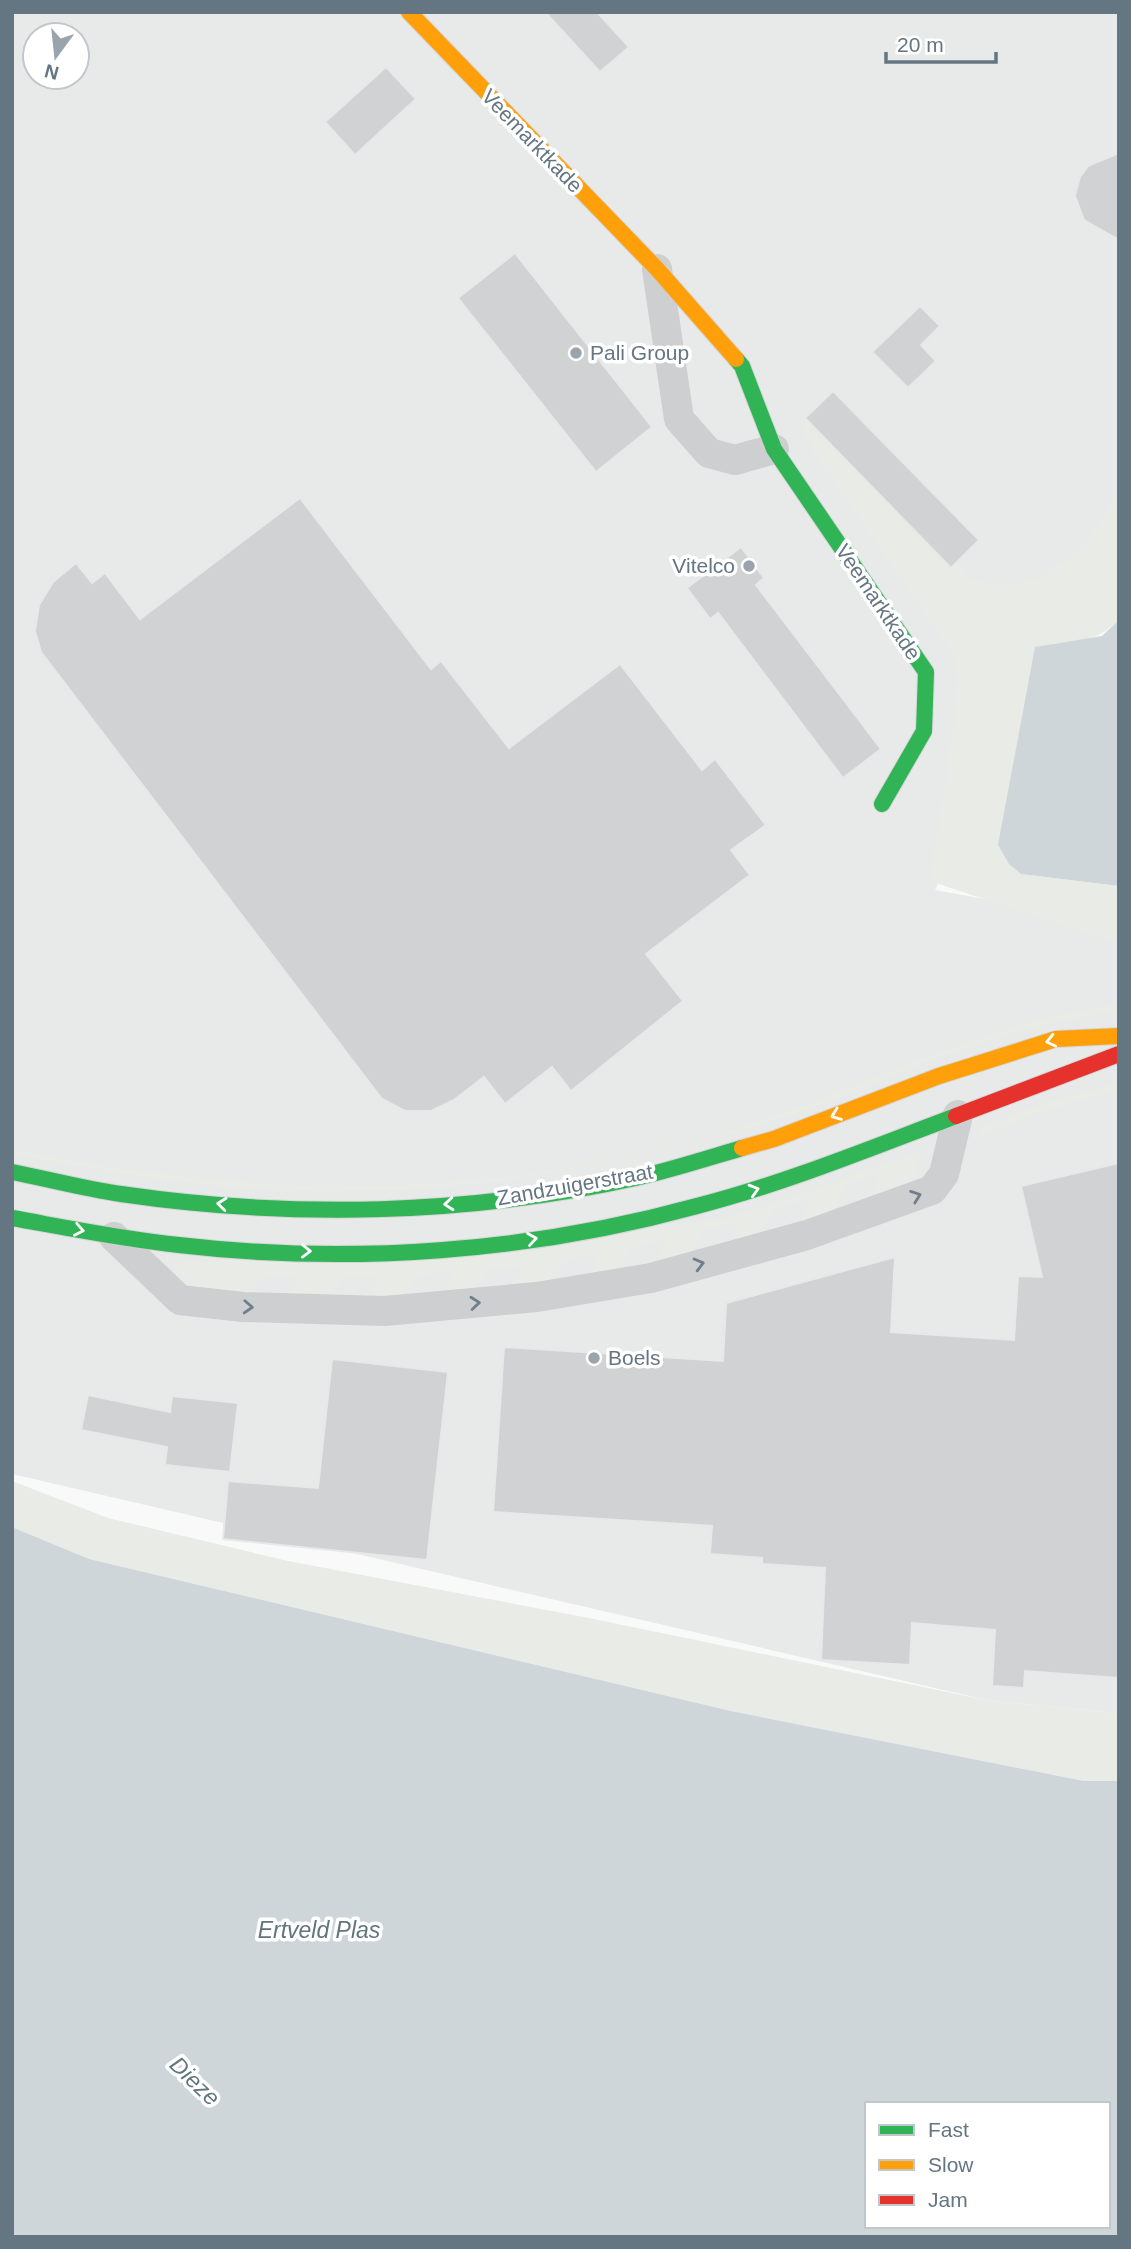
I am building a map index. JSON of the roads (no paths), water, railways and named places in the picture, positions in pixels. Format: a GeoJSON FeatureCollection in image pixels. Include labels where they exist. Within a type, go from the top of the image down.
{"type":"FeatureCollection","features":[{"type":"Feature","properties":{"kind":"main road","name":"Veemarktkade"},"geometry":{"type":"LineString","coordinates":[[409,12],[657,270],[742,366],[774,449],[926,672],[924,731],[882,804]]}},
{"type":"Feature","properties":{"kind":"main road","name":"Zandzuigerstraat"},"geometry":{"type":"LineString","coordinates":[[12,1172],[121,1194],[244,1206],[385,1210],[520,1198],[640,1177],[774,1139],[939,1076],[1056,1039],[1119,1036]]}},
{"type":"Feature","properties":{"kind":"main road"},"geometry":{"type":"LineString","coordinates":[[12,1218],[114,1237],[239,1249],[384,1253],[526,1241],[659,1216],[788,1180],[1066,1077],[1119,1054]]}},
{"type":"Feature","properties":{"kind":"street"},"geometry":{"type":"LineString","coordinates":[[657,270],[679,419],[709,453],[735,460],[774,449]]}},
{"type":"Feature","properties":{"kind":"street"},"geometry":{"type":"LineString","coordinates":[[114,1237],[180,1300],[243,1307],[385,1311],[537,1297],[677,1270],[807,1235],[932,1190],[944,1174],[958,1115]]}},
{"type":"Feature","properties":{"kind":"water"},"geometry":{"type":"Polygon","coordinates":[[[1119,620],[1119,886],[1021,874],[1009,864],[998,845],[1035,647],[1102,636],[1119,620]]]}},
{"type":"Feature","properties":{"kind":"water","name":"Ertveld Plas"},"geometry":{"type":"Polygon","coordinates":[[[12,1527],[89,1559],[731,1711],[1084,1781],[1119,1781],[1119,2237],[12,2237],[12,1527]]]}},
{"type":"Feature","properties":{"kind":"place","name":"Pali Group"},"geometry":{"type":"Point","coordinates":[576,353]}},
{"type":"Feature","properties":{"kind":"place","name":"Vitelco"},"geometry":{"type":"Point","coordinates":[749,566]}},
{"type":"Feature","properties":{"kind":"place","name":"Boels"},"geometry":{"type":"Point","coordinates":[594,1358]}},
{"type":"Feature","properties":{"kind":"water label","name":"Dieze"},"geometry":{"type":"Point","coordinates":[195,2081]}}]}
